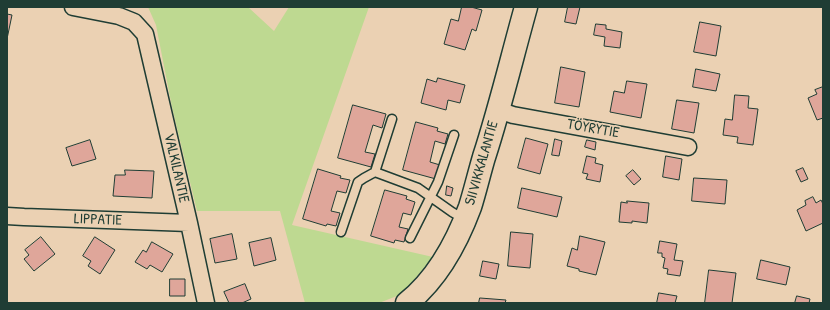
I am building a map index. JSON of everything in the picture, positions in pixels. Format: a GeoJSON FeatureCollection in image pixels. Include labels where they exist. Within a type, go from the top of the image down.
{"type":"FeatureCollection","features":[{"type":"Feature","properties":{"kind":"main road","name":"SIIVIKKALANTIE"},"geometry":{"type":"LineString","coordinates":[[407,303],[428,283],[444,261],[465,219],[498,110],[526,7]]}},
{"type":"Feature","properties":{"kind":"street","name":"VALKILANTIE"},"geometry":{"type":"LineString","coordinates":[[73,7],[119,16],[134,22],[145,34],[206,303]]}},
{"type":"Feature","properties":{"kind":"street","name":"TÖYRYTIE"},"geometry":{"type":"LineString","coordinates":[[498,110],[513,115],[688,146]]}},
{"type":"Feature","properties":{"kind":"street","name":"LIPPATIE"},"geometry":{"type":"LineString","coordinates":[[7,216],[189,223]]}},
{"type":"Feature","properties":{"kind":"lane"},"geometry":{"type":"LineString","coordinates":[[341,232],[358,182],[375,172],[392,119]]}},
{"type":"Feature","properties":{"kind":"lane"},"geometry":{"type":"LineString","coordinates":[[410,238],[438,182],[454,135]]}},
{"type":"Feature","properties":{"kind":"lane"},"geometry":{"type":"LineString","coordinates":[[375,172],[418,188],[452,212],[465,219]]}},
{"type":"Feature","properties":{"kind":"green space"},"geometry":{"type":"Polygon","coordinates":[[[148,7],[248,7],[274,31],[289,7],[369,7],[292,225],[433,257],[402,294],[379,303],[305,303],[280,211],[197,211],[172,107],[156,25],[148,7]]]}},
{"type":"Feature","properties":{"kind":"building"},"geometry":{"type":"Polygon","coordinates":[[[462,7],[471,7],[482,10],[476,31],[472,29],[465,50],[444,44],[451,19],[458,21],[462,7]]]}},
{"type":"Feature","properties":{"kind":"building"},"geometry":{"type":"Polygon","coordinates":[[[568,7],[580,7],[576,24],[565,22],[568,7]]]}},
{"type":"Feature","properties":{"kind":"building"},"geometry":{"type":"Polygon","coordinates":[[[7,14],[12,15],[7,39],[7,14]]]}},
{"type":"Feature","properties":{"kind":"building"},"geometry":{"type":"Polygon","coordinates":[[[700,22],[721,26],[716,56],[694,52],[700,22]]]}},
{"type":"Feature","properties":{"kind":"building"},"geometry":{"type":"Polygon","coordinates":[[[596,24],[606,25],[606,29],[622,32],[620,48],[604,46],[605,37],[594,35],[596,24]]]}},
{"type":"Feature","properties":{"kind":"building"},"geometry":{"type":"Polygon","coordinates":[[[561,67],[585,72],[579,107],[555,103],[561,67]]]}},
{"type":"Feature","properties":{"kind":"building"},"geometry":{"type":"Polygon","coordinates":[[[696,69],[720,74],[716,91],[693,87],[696,69]]]}},
{"type":"Feature","properties":{"kind":"building"},"geometry":{"type":"Polygon","coordinates":[[[438,78],[465,85],[460,103],[448,100],[446,110],[421,103],[427,79],[436,82],[438,78]]]}},
{"type":"Feature","properties":{"kind":"building"},"geometry":{"type":"Polygon","coordinates":[[[627,81],[647,84],[641,118],[610,112],[614,91],[624,93],[627,81]]]}},
{"type":"Feature","properties":{"kind":"building"},"geometry":{"type":"Polygon","coordinates":[[[823,87],[823,118],[817,120],[808,98],[817,94],[815,90],[823,87]]]}},
{"type":"Feature","properties":{"kind":"building"},"geometry":{"type":"Polygon","coordinates":[[[735,95],[749,96],[748,108],[758,109],[753,145],[737,143],[738,137],[723,135],[725,119],[732,120],[735,95]]]}},
{"type":"Feature","properties":{"kind":"building"},"geometry":{"type":"Polygon","coordinates":[[[677,100],[699,103],[694,133],[672,129],[677,100]]]}},
{"type":"Feature","properties":{"kind":"building"},"geometry":{"type":"Polygon","coordinates":[[[353,105],[386,114],[382,128],[373,125],[365,152],[375,154],[371,167],[338,158],[353,105]]]}},
{"type":"Feature","properties":{"kind":"building"},"geometry":{"type":"Polygon","coordinates":[[[416,122],[438,128],[437,131],[448,134],[445,144],[435,141],[430,162],[440,165],[436,179],[403,170],[416,122]]]}},
{"type":"Feature","properties":{"kind":"building"},"geometry":{"type":"Polygon","coordinates":[[[526,138],[548,144],[540,174],[518,168],[526,138]]]}},
{"type":"Feature","properties":{"kind":"building"},"geometry":{"type":"Polygon","coordinates":[[[555,139],[562,141],[559,156],[552,155],[555,139]]]}},
{"type":"Feature","properties":{"kind":"building"},"geometry":{"type":"Polygon","coordinates":[[[90,140],[96,159],[72,166],[66,148],[90,140]]]}},
{"type":"Feature","properties":{"kind":"building"},"geometry":{"type":"Polygon","coordinates":[[[587,140],[596,142],[595,150],[585,147],[587,140]]]}},
{"type":"Feature","properties":{"kind":"building"},"geometry":{"type":"Polygon","coordinates":[[[587,156],[596,158],[595,163],[603,165],[600,182],[586,179],[588,174],[583,173],[587,156]]]}},
{"type":"Feature","properties":{"kind":"building"},"geometry":{"type":"Polygon","coordinates":[[[666,156],[682,159],[679,180],[663,177],[666,156]]]}},
{"type":"Feature","properties":{"kind":"building"},"geometry":{"type":"Polygon","coordinates":[[[803,168],[808,179],[801,182],[796,171],[803,168]]]}},
{"type":"Feature","properties":{"kind":"building"},"geometry":{"type":"Polygon","coordinates":[[[318,169],[341,176],[340,178],[350,180],[346,193],[337,191],[331,211],[340,213],[336,226],[327,224],[326,226],[303,219],[318,169]]]}},
{"type":"Feature","properties":{"kind":"building"},"geometry":{"type":"Polygon","coordinates":[[[125,170],[154,171],[152,198],[113,196],[115,175],[125,175],[125,170]]]}},
{"type":"Feature","properties":{"kind":"building"},"geometry":{"type":"Polygon","coordinates":[[[633,170],[641,179],[634,185],[626,176],[633,170]]]}},
{"type":"Feature","properties":{"kind":"building"},"geometry":{"type":"Polygon","coordinates":[[[694,178],[727,180],[725,204],[692,201],[694,178]]]}},
{"type":"Feature","properties":{"kind":"building"},"geometry":{"type":"Polygon","coordinates":[[[447,186],[453,188],[451,196],[446,195],[447,186]]]}},
{"type":"Feature","properties":{"kind":"building"},"geometry":{"type":"Polygon","coordinates":[[[522,188],[562,197],[557,217],[518,208],[522,188]]]}},
{"type":"Feature","properties":{"kind":"building"},"geometry":{"type":"Polygon","coordinates":[[[385,190],[407,196],[406,199],[415,202],[411,215],[403,213],[399,227],[408,229],[404,242],[395,240],[394,243],[371,236],[385,190]]]}},
{"type":"Feature","properties":{"kind":"building"},"geometry":{"type":"Polygon","coordinates":[[[813,197],[816,203],[821,200],[823,204],[823,223],[806,231],[797,210],[806,205],[805,201],[813,197]]]}},
{"type":"Feature","properties":{"kind":"building"},"geometry":{"type":"Polygon","coordinates":[[[627,201],[649,203],[647,223],[632,221],[632,223],[619,222],[621,202],[627,203],[627,201]]]}},
{"type":"Feature","properties":{"kind":"building"},"geometry":{"type":"Polygon","coordinates":[[[511,232],[533,234],[530,268],[508,266],[511,232]]]}},
{"type":"Feature","properties":{"kind":"building"},"geometry":{"type":"Polygon","coordinates":[[[232,234],[237,259],[215,263],[210,239],[232,234]]]}},
{"type":"Feature","properties":{"kind":"building"},"geometry":{"type":"Polygon","coordinates":[[[580,236],[605,242],[596,275],[579,271],[579,269],[567,266],[572,248],[577,250],[580,236]]]}},
{"type":"Feature","properties":{"kind":"building"},"geometry":{"type":"Polygon","coordinates":[[[41,237],[55,254],[34,271],[24,259],[29,255],[25,250],[41,237]]]}},
{"type":"Feature","properties":{"kind":"building"},"geometry":{"type":"Polygon","coordinates":[[[95,237],[115,250],[100,274],[88,266],[91,261],[83,256],[95,237]]]}},
{"type":"Feature","properties":{"kind":"building"},"geometry":{"type":"Polygon","coordinates":[[[271,238],[276,260],[254,266],[249,243],[271,238]]]}},
{"type":"Feature","properties":{"kind":"building"},"geometry":{"type":"Polygon","coordinates":[[[660,241],[677,244],[674,260],[683,261],[680,276],[667,274],[668,269],[663,268],[665,258],[662,257],[662,253],[658,253],[660,241]]]}},
{"type":"Feature","properties":{"kind":"building"},"geometry":{"type":"Polygon","coordinates":[[[152,242],[173,254],[162,272],[150,265],[147,269],[135,262],[143,250],[146,252],[152,242]]]}},
{"type":"Feature","properties":{"kind":"building"},"geometry":{"type":"Polygon","coordinates":[[[761,260],[790,267],[786,285],[757,279],[761,260]]]}},
{"type":"Feature","properties":{"kind":"building"},"geometry":{"type":"Polygon","coordinates":[[[483,261],[499,264],[496,279],[480,276],[483,261]]]}},
{"type":"Feature","properties":{"kind":"building"},"geometry":{"type":"Polygon","coordinates":[[[709,270],[736,273],[732,303],[705,303],[709,270]]]}},
{"type":"Feature","properties":{"kind":"building"},"geometry":{"type":"Polygon","coordinates":[[[170,279],[185,279],[185,296],[170,296],[170,279]]]}},
{"type":"Feature","properties":{"kind":"building"},"geometry":{"type":"Polygon","coordinates":[[[245,284],[251,299],[242,303],[229,303],[224,292],[245,284]]]}},
{"type":"Feature","properties":{"kind":"building"},"geometry":{"type":"Polygon","coordinates":[[[659,293],[677,296],[675,303],[657,303],[659,293]]]}},
{"type":"Feature","properties":{"kind":"building"},"geometry":{"type":"Polygon","coordinates":[[[797,296],[810,299],[809,303],[795,303],[797,296]]]}},
{"type":"Feature","properties":{"kind":"building"},"geometry":{"type":"Polygon","coordinates":[[[480,298],[506,300],[505,303],[479,303],[480,298]]]}}]}
